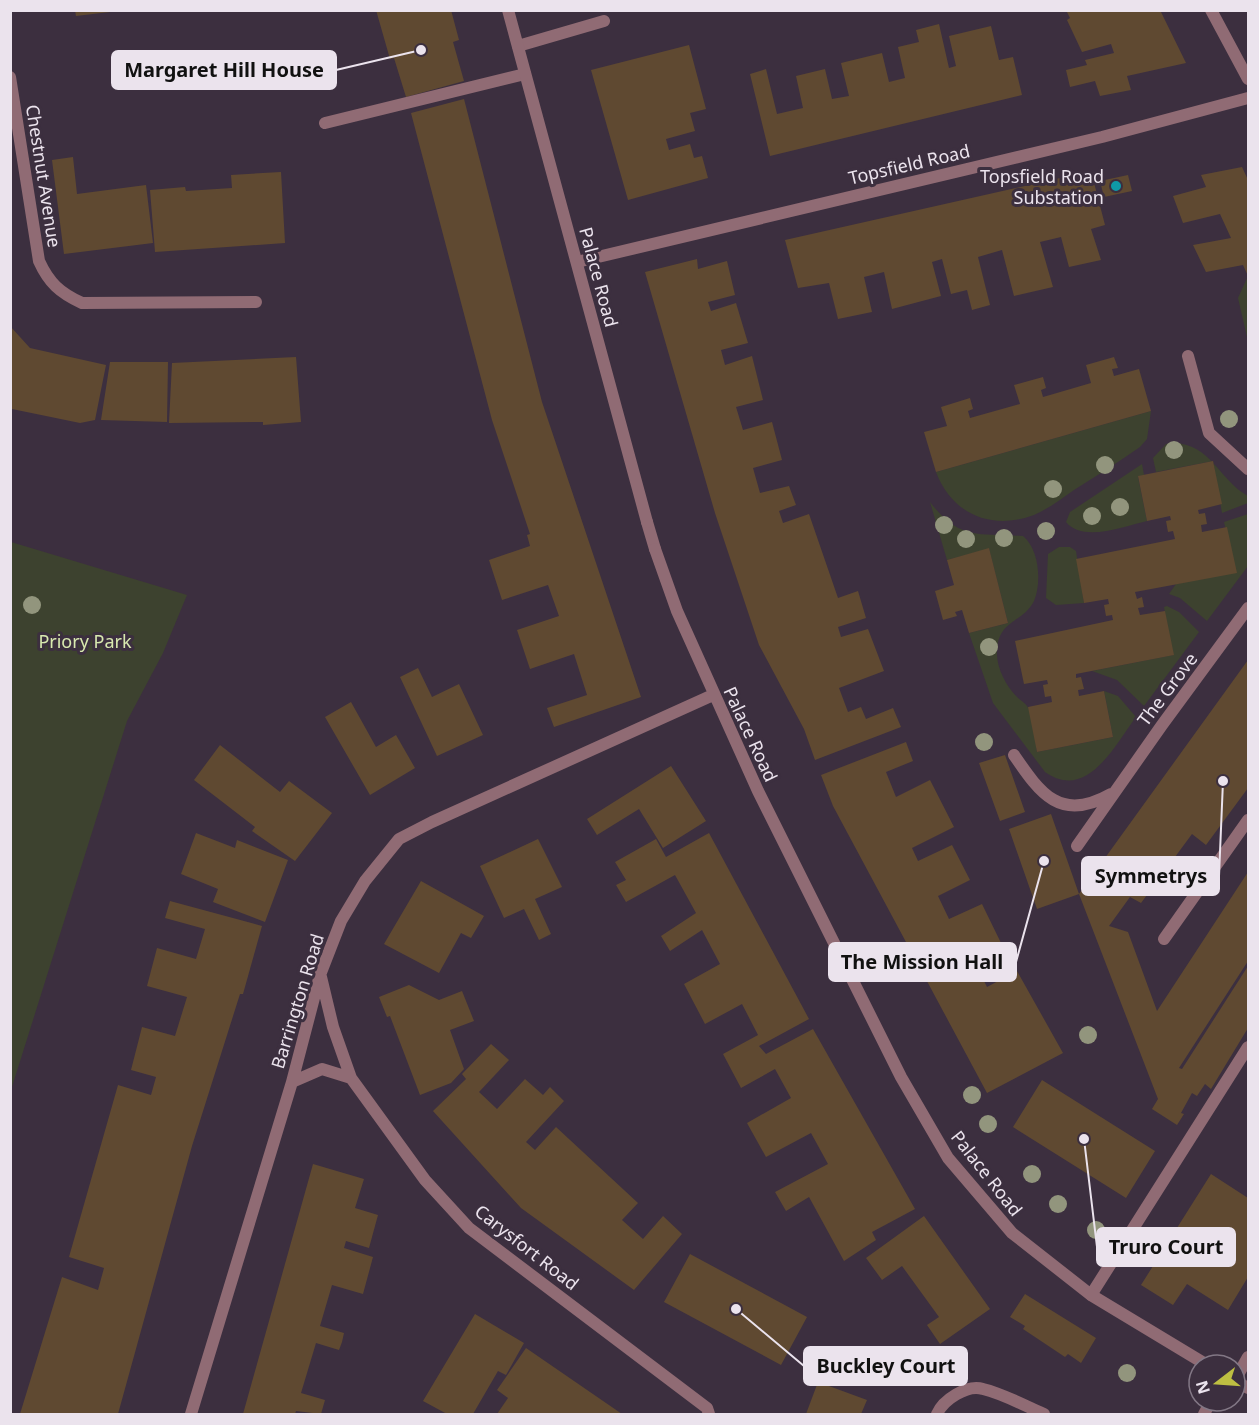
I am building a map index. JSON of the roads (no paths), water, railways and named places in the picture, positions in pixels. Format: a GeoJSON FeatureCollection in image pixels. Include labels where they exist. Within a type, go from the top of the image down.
{"type":"FeatureCollection","features":[{"type":"Feature","properties":{"kind":"street","name":"Palace Road"},"geometry":{"type":"LineString","coordinates":[[508,10],[655,549],[677,611],[713,695],[816,910],[901,1077],[948,1158],[1012,1233],[1091,1295],[1187,1353]]}},
{"type":"Feature","properties":{"kind":"street"},"geometry":{"type":"LineString","coordinates":[[1211,10],[1248,79]]}},
{"type":"Feature","properties":{"kind":"street"},"geometry":{"type":"LineString","coordinates":[[518,46],[604,21]]}},
{"type":"Feature","properties":{"kind":"street"},"geometry":{"type":"LineString","coordinates":[[325,123],[525,74]]}},
{"type":"Feature","properties":{"kind":"street","name":"Chestnut Avenue"},"geometry":{"type":"LineString","coordinates":[[10,77],[39,261],[48,280],[65,295],[82,303],[256,302]]}},
{"type":"Feature","properties":{"kind":"street","name":"Topsfield Road"},"geometry":{"type":"LineString","coordinates":[[577,262],[1090,139],[1248,98]]}},
{"type":"Feature","properties":{"kind":"street"},"geometry":{"type":"LineString","coordinates":[[1188,356],[1209,433],[1248,468]]}},
{"type":"Feature","properties":{"kind":"street","name":"The Grove"},"geometry":{"type":"LineString","coordinates":[[1077,846],[1248,608]]}},
{"type":"Feature","properties":{"kind":"street","name":"Barrington Road"},"geometry":{"type":"LineString","coordinates":[[191,1414],[291,1082],[320,975],[341,921],[365,881],[399,839],[713,695]]}},
{"type":"Feature","properties":{"kind":"street"},"geometry":{"type":"LineString","coordinates":[[1014,754],[1039,791],[1049,799],[1076,804],[1089,803],[1115,792]]}},
{"type":"Feature","properties":{"kind":"street"},"geometry":{"type":"LineString","coordinates":[[1164,939],[1248,820]]}},
{"type":"Feature","properties":{"kind":"street","name":"Carysfort Road"},"geometry":{"type":"LineString","coordinates":[[320,975],[333,1027],[351,1077],[425,1180],[469,1228],[707,1408],[709,1414]]}},
{"type":"Feature","properties":{"kind":"street"},"geometry":{"type":"LineString","coordinates":[[1091,1295],[1248,1047]]}},
{"type":"Feature","properties":{"kind":"street"},"geometry":{"type":"LineString","coordinates":[[291,1082],[322,1068],[351,1077]]}},
{"type":"Feature","properties":{"kind":"street"},"geometry":{"type":"LineString","coordinates":[[937,1414],[940,1406],[960,1393],[981,1388],[1044,1414]]}},
{"type":"Feature","properties":{"kind":"place","name":"Margaret Hill House"},"geometry":{"type":"Point","coordinates":[421,50]}},
{"type":"Feature","properties":{"kind":"place","name":"Topsfield Road Substation"},"geometry":{"type":"Point","coordinates":[1116,186]}},
{"type":"Feature","properties":{"kind":"place","name":"Symmetrys"},"geometry":{"type":"Point","coordinates":[1223,781]}},
{"type":"Feature","properties":{"kind":"place","name":"The Mission Hall"},"geometry":{"type":"Point","coordinates":[1044,861]}},
{"type":"Feature","properties":{"kind":"place","name":"Truro Court"},"geometry":{"type":"Point","coordinates":[1084,1139]}},
{"type":"Feature","properties":{"kind":"place","name":"Buckley Court"},"geometry":{"type":"Point","coordinates":[736,1309]}},
{"type":"Feature","properties":{"kind":"park label","name":"Priory Park"},"geometry":{"type":"Point","coordinates":[85,641]}}]}
